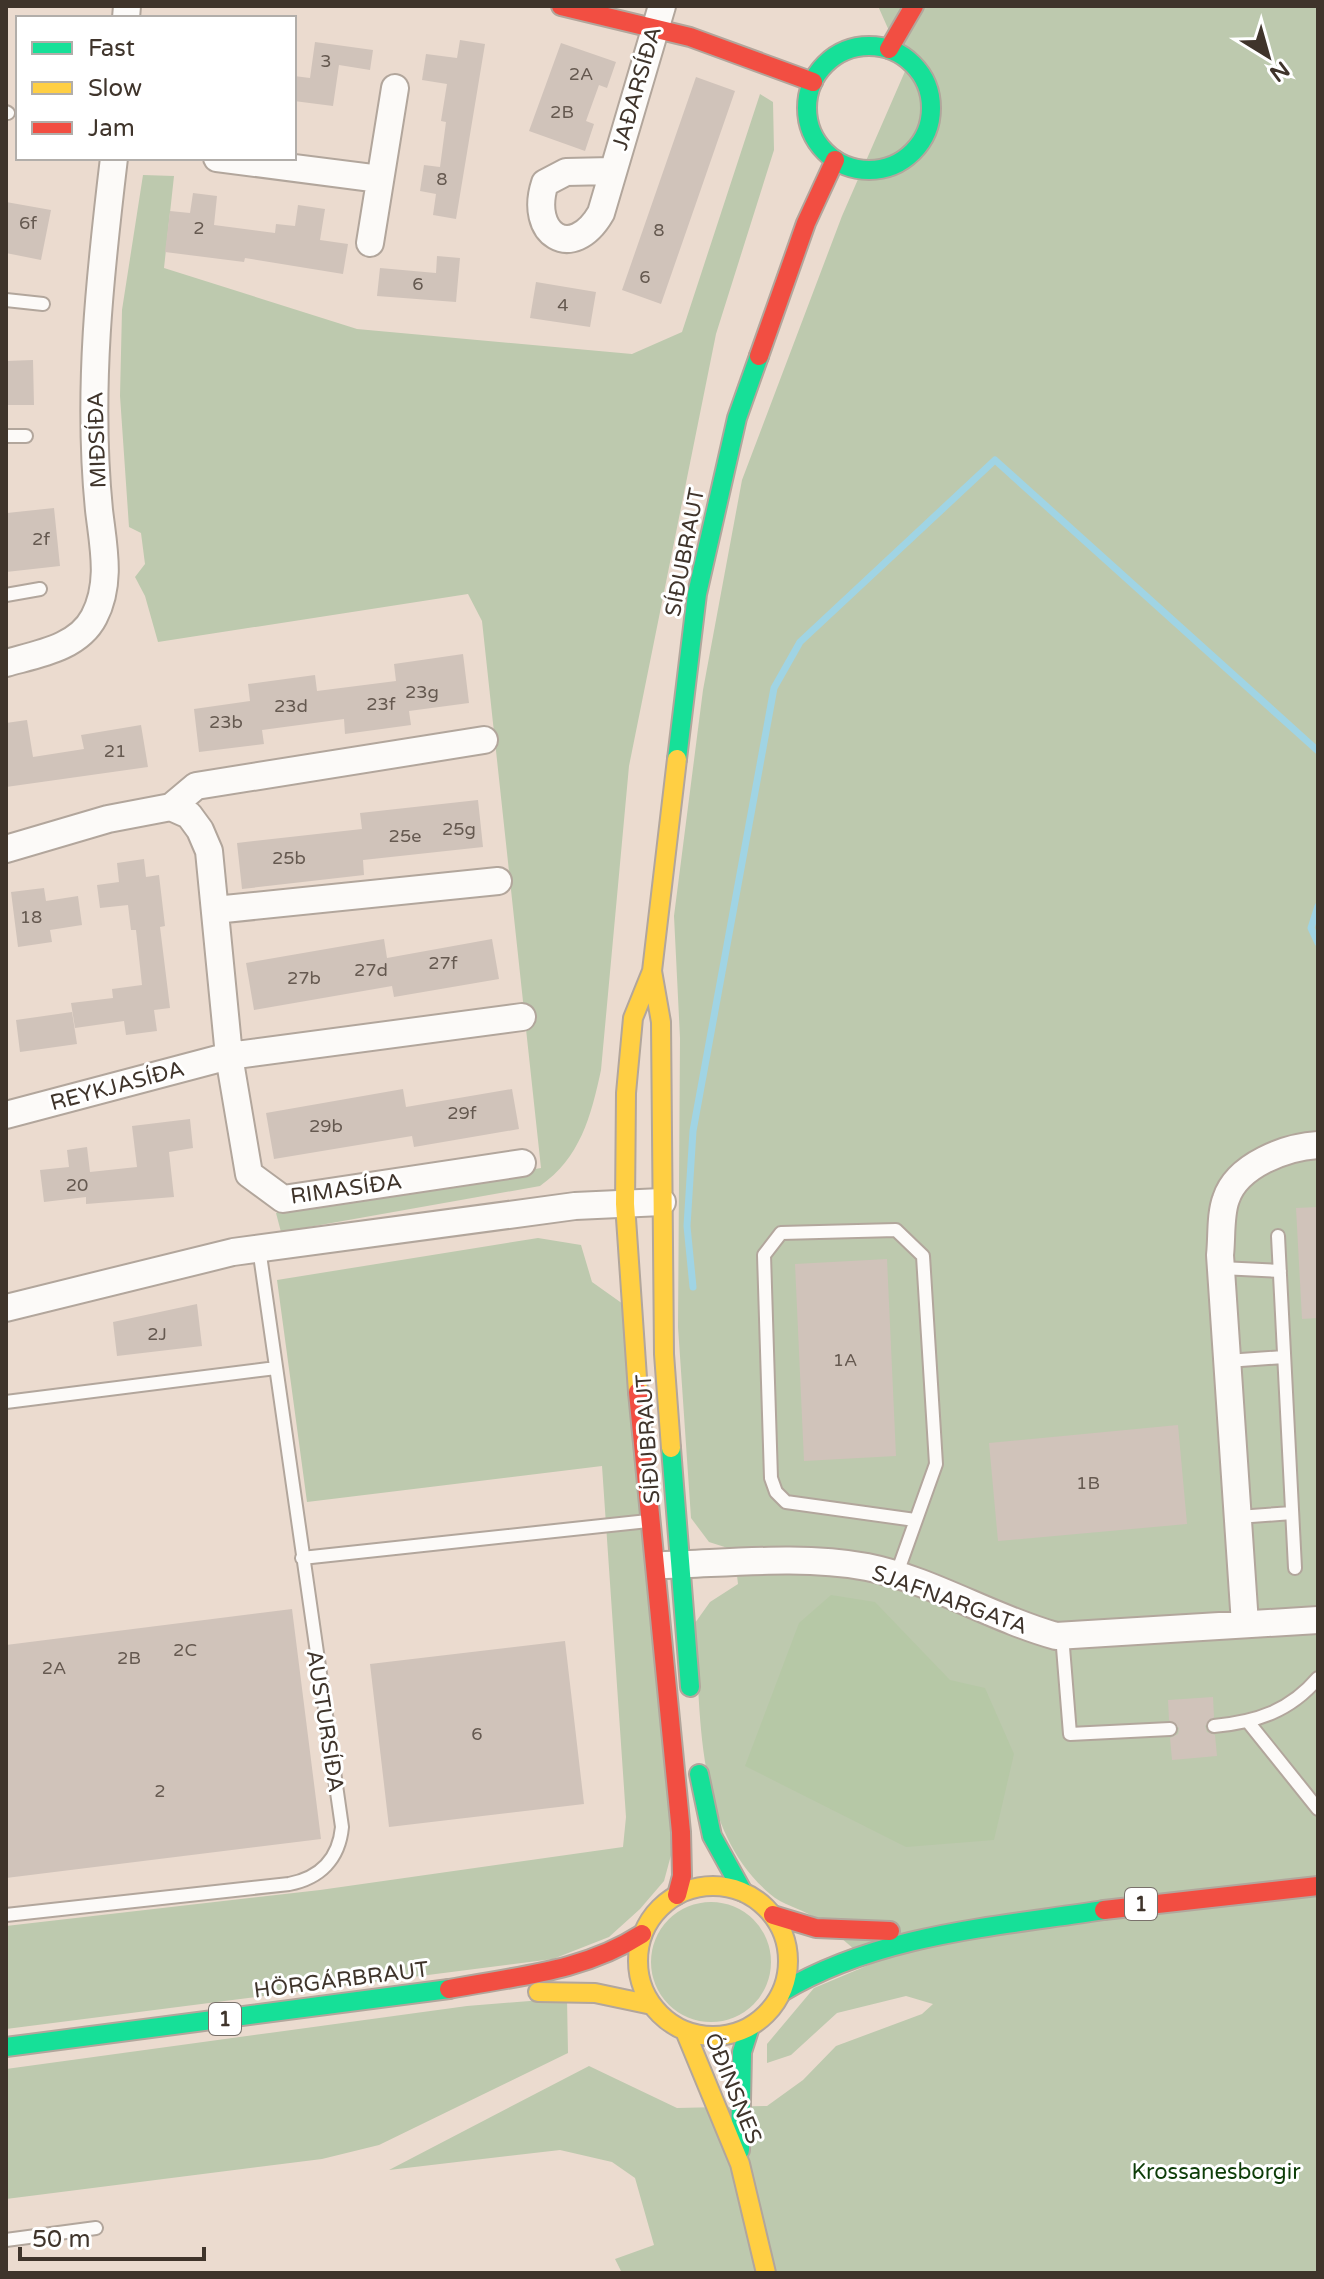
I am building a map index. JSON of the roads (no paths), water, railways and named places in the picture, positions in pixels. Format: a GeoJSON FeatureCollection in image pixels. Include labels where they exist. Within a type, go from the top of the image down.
{"type":"FeatureCollection","features":[{"type":"Feature","properties":{"kind":"main road"},"geometry":{"type":"LineString","coordinates":[[561,6],[658,15],[813,82]]}},
{"type":"Feature","properties":{"kind":"main road"},"geometry":{"type":"LineString","coordinates":[[889,49],[914,6]]}},
{"type":"Feature","properties":{"kind":"main road"},"geometry":{"type":"LineString","coordinates":[[865,46],[889,49],[906,58],[919,71],[928,88],[931,107],[929,126],[920,143],[890,167],[871,170],[852,168],[835,160],[814,136],[808,121],[807,104],[813,82],[828,62],[841,52],[865,46]]}},
{"type":"Feature","properties":{"kind":"main road","name":"SÍÐUBRAUT"},"geometry":{"type":"LineString","coordinates":[[677,1895],[682,1876],[681,1832],[649,1521],[625,1204],[626,1093],[633,1018],[652,971],[697,594],[737,418],[806,223],[835,160]]}},
{"type":"Feature","properties":{"kind":"main road","name":"SÍÐUBRAUT"},"geometry":{"type":"LineString","coordinates":[[652,971],[661,1022],[664,1354],[691,1699]]}},
{"type":"Feature","properties":{"kind":"main road"},"geometry":{"type":"LineString","coordinates":[[697,1760],[704,1818],[718,1856],[743,1892]]}},
{"type":"Feature","properties":{"kind":"main road"},"geometry":{"type":"LineString","coordinates":[[677,1895],[710,1886],[743,1892]]}},
{"type":"Feature","properties":{"kind":"main road","name":"1"},"geometry":{"type":"LineString","coordinates":[[750,2027],[774,2006],[782,1992],[827,1964],[964,1932],[1216,1892],[1318,1886]]}},
{"type":"Feature","properties":{"kind":"main road","name":"1"},"geometry":{"type":"LineString","coordinates":[[743,1892],[773,1915],[802,1927],[833,1931],[964,1932]]}},
{"type":"Feature","properties":{"kind":"main road","name":"1"},"geometry":{"type":"LineString","coordinates":[[642,1934],[656,1911],[677,1895]]}},
{"type":"Feature","properties":{"kind":"main road"},"geometry":{"type":"LineString","coordinates":[[773,1915],[788,1952],[782,1992]]}},
{"type":"Feature","properties":{"kind":"main road"},"geometry":{"type":"LineString","coordinates":[[642,1934],[637,1959],[641,1983],[652,2005]]}},
{"type":"Feature","properties":{"kind":"main road","name":"HÖRGÁRBRAUT"},"geometry":{"type":"LineString","coordinates":[[6,2047],[444,1990],[577,1965],[611,1954],[642,1934]]}},
{"type":"Feature","properties":{"kind":"main road","name":"HÖRGÁRBRAUT"},"geometry":{"type":"LineString","coordinates":[[444,1990],[514,1993],[581,1989],[614,1993],[652,2005]]}},
{"type":"Feature","properties":{"kind":"main road","name":"1"},"geometry":{"type":"LineString","coordinates":[[652,2005],[685,2031]]}},
{"type":"Feature","properties":{"kind":"main road"},"geometry":{"type":"LineString","coordinates":[[685,2031],[718,2037],[750,2027]]}},
{"type":"Feature","properties":{"kind":"main road","name":"ÓÐINSNES"},"geometry":{"type":"LineString","coordinates":[[740,2164],[742,2052],[750,2027]]}},
{"type":"Feature","properties":{"kind":"main road","name":"ÓÐINSNES"},"geometry":{"type":"LineString","coordinates":[[685,2031],[740,2164],[766,2273]]}},
{"type":"Feature","properties":{"kind":"street","name":"JAÐARSÍÐA"},"geometry":{"type":"LineString","coordinates":[[612,171],[658,15]]}},
{"type":"Feature","properties":{"kind":"street"},"geometry":{"type":"LineString","coordinates":[[370,243],[395,88]]}},
{"type":"Feature","properties":{"kind":"street","name":"MIÐSÍÐA"},"geometry":{"type":"LineString","coordinates":[[6,663],[72,641],[88,628],[102,601],[106,583],[98,497],[93,362],[114,160]]}},
{"type":"Feature","properties":{"kind":"street"},"geometry":{"type":"LineString","coordinates":[[233,160],[380,179]]}},
{"type":"Feature","properties":{"kind":"street"},"geometry":{"type":"LineString","coordinates":[[6,849],[108,819],[171,807],[196,786],[484,740]]}},
{"type":"Feature","properties":{"kind":"street","name":"RIMASÍÐA"},"geometry":{"type":"LineString","coordinates":[[171,807],[189,815],[205,841],[229,1056],[249,1174],[283,1199],[522,1163]]}},
{"type":"Feature","properties":{"kind":"street"},"geometry":{"type":"LineString","coordinates":[[215,910],[498,881]]}},
{"type":"Feature","properties":{"kind":"street"},"geometry":{"type":"LineString","coordinates":[[229,1056],[522,1017]]}},
{"type":"Feature","properties":{"kind":"street","name":"REYKJASÍÐA"},"geometry":{"type":"LineString","coordinates":[[6,1115],[229,1056]]}},
{"type":"Feature","properties":{"kind":"street"},"geometry":{"type":"LineString","coordinates":[[1245,1624],[1221,1268],[1226,1198],[1247,1171],[1277,1154],[1318,1145]]}},
{"type":"Feature","properties":{"kind":"street"},"geometry":{"type":"LineString","coordinates":[[6,1308],[259,1248],[575,1206],[662,1202]]}},
{"type":"Feature","properties":{"kind":"street","name":"SJAFNARGATA"},"geometry":{"type":"LineString","coordinates":[[654,1566],[803,1561],[867,1567],[1015,1625],[1062,1635],[1318,1620]]}},
{"type":"Feature","properties":{"kind":"lane"},"geometry":{"type":"LineString","coordinates":[[6,300],[43,304]]}},
{"type":"Feature","properties":{"kind":"lane"},"geometry":{"type":"LineString","coordinates":[[6,436],[26,436]]}},
{"type":"Feature","properties":{"kind":"lane"},"geometry":{"type":"LineString","coordinates":[[6,595],[40,589]]}},
{"type":"Feature","properties":{"kind":"lane"},"geometry":{"type":"LineString","coordinates":[[896,1576],[936,1464],[923,1256],[896,1230],[781,1233],[764,1255],[771,1478],[776,1492],[786,1502],[915,1520]]}},
{"type":"Feature","properties":{"kind":"lane"},"geometry":{"type":"LineString","coordinates":[[1278,1236],[1295,1568]]}},
{"type":"Feature","properties":{"kind":"lane","name":"AUSTURSÍÐA"},"geometry":{"type":"LineString","coordinates":[[6,1915],[289,1884],[313,1876],[331,1860],[342,1827],[259,1248]]}},
{"type":"Feature","properties":{"kind":"lane"},"geometry":{"type":"LineString","coordinates":[[1221,1268],[1280,1271]]}},
{"type":"Feature","properties":{"kind":"lane"},"geometry":{"type":"LineString","coordinates":[[1227,1361],[1284,1357]]}},
{"type":"Feature","properties":{"kind":"lane"},"geometry":{"type":"LineString","coordinates":[[6,1402],[276,1368]]}},
{"type":"Feature","properties":{"kind":"lane"},"geometry":{"type":"LineString","coordinates":[[1238,1517],[1292,1513]]}},
{"type":"Feature","properties":{"kind":"lane"},"geometry":{"type":"LineString","coordinates":[[302,1558],[649,1521]]}},
{"type":"Feature","properties":{"kind":"lane"},"geometry":{"type":"LineString","coordinates":[[1062,1635],[1070,1734],[1170,1729]]}},
{"type":"Feature","properties":{"kind":"lane"},"geometry":{"type":"LineString","coordinates":[[1214,1726],[1249,1723],[1285,1708],[1318,1678]]}},
{"type":"Feature","properties":{"kind":"lane"},"geometry":{"type":"LineString","coordinates":[[1249,1723],[1318,1809]]}},
{"type":"Feature","properties":{"kind":"lane"},"geometry":{"type":"LineString","coordinates":[[6,2240],[96,2228]]}},
{"type":"Feature","properties":{"kind":"waterway"},"geometry":{"type":"LineString","coordinates":[[693,1287],[687,1226],[693,1131],[774,688],[800,642],[995,460],[1318,751]]}},
{"type":"Feature","properties":{"kind":"waterway"},"geometry":{"type":"LineString","coordinates":[[1318,906],[1311,928],[1318,943]]}},
{"type":"Feature","properties":{"kind":"park label","name":"Krossanesborgir"},"geometry":{"type":"Point","coordinates":[1216,2171]}}]}
